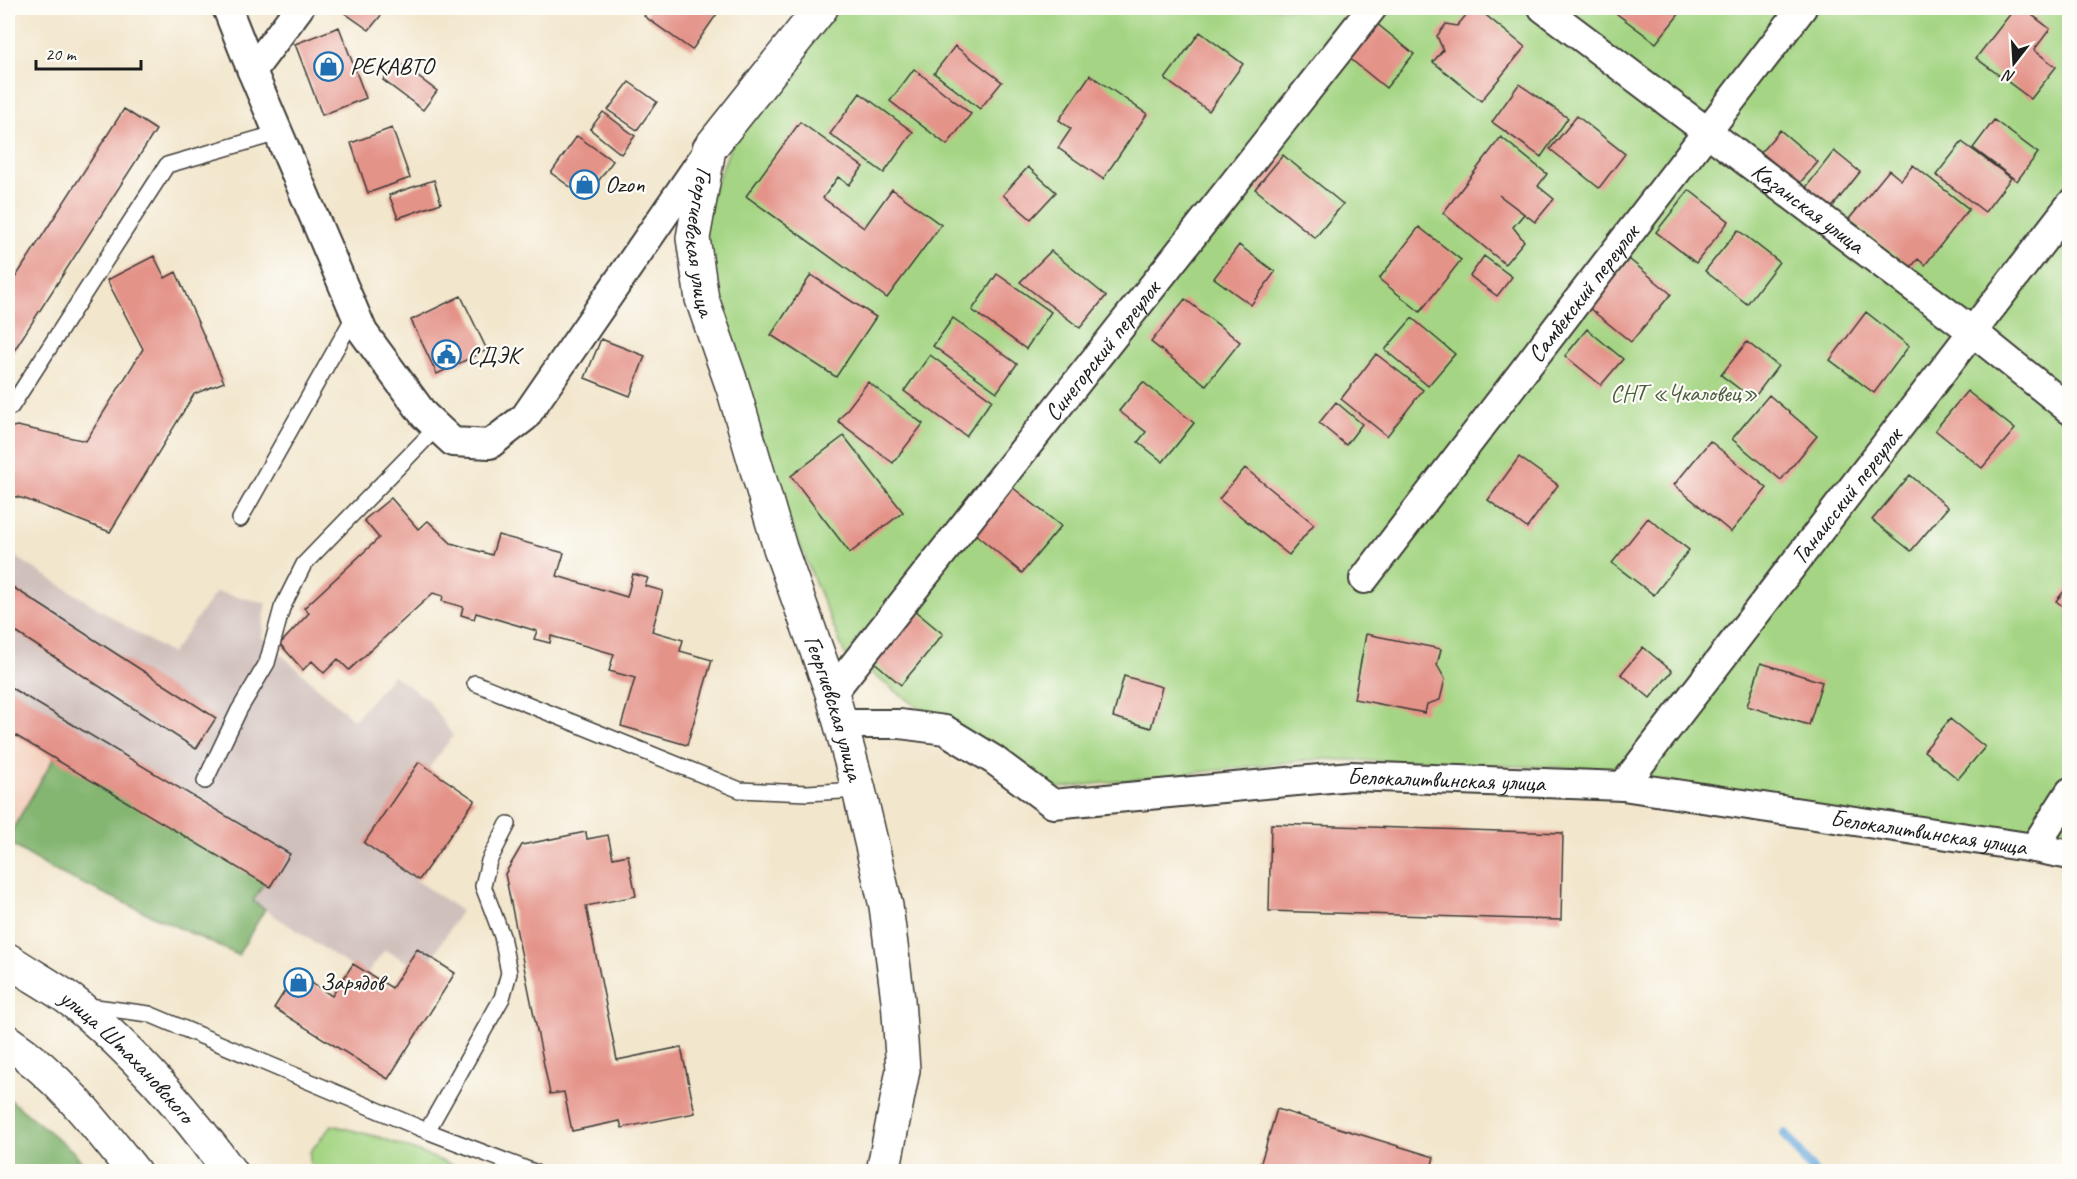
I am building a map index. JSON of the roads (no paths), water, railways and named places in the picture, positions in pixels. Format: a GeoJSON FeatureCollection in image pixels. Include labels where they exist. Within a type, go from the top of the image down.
{"type":"FeatureCollection","features":[{"type":"Feature","properties":{"kind":"street","name":"Георгиевская улица"},"geometry":{"type":"LineString","coordinates":[[227,8],[363,332],[424,415],[453,442],[490,444],[525,417],[709,149]]}},
{"type":"Feature","properties":{"kind":"street"},"geometry":{"type":"LineString","coordinates":[[252,72],[299,8]]}},
{"type":"Feature","properties":{"kind":"street"},"geometry":{"type":"LineString","coordinates":[[709,149],[821,8]]}},
{"type":"Feature","properties":{"kind":"street","name":"Синегорский переулок"},"geometry":{"type":"LineString","coordinates":[[836,708],[1372,8]]}},
{"type":"Feature","properties":{"kind":"street","name":"Казанская улица"},"geometry":{"type":"LineString","coordinates":[[1543,8],[1972,332],[2070,410]]}},
{"type":"Feature","properties":{"kind":"street","name":"Самбекский переулок"},"geometry":{"type":"LineString","coordinates":[[1364,579],[1803,8]]}},
{"type":"Feature","properties":{"kind":"street","name":"Георгиевская улица"},"geometry":{"type":"LineString","coordinates":[[709,149],[693,238],[702,299],[733,388],[780,548],[836,708],[886,906],[898,1000],[903,1071],[883,1172]]}},
{"type":"Feature","properties":{"kind":"street","name":"Танаисский переулок"},"geometry":{"type":"LineString","coordinates":[[1623,786],[2070,205]]}},
{"type":"Feature","properties":{"kind":"street","name":"Белокалитвинская улица"},"geometry":{"type":"LineString","coordinates":[[836,708],[900,724],[945,730],[994,760],[1053,804],[1351,776],[1623,786],[2070,855]]}},
{"type":"Feature","properties":{"kind":"street"},"geometry":{"type":"LineString","coordinates":[[2034,848],[2070,792]]}},
{"type":"Feature","properties":{"kind":"street","name":"улица Штахановского"},"geometry":{"type":"LineString","coordinates":[[8,960],[76,1004],[142,1066],[199,1128],[230,1172]]}},
{"type":"Feature","properties":{"kind":"street"},"geometry":{"type":"LineString","coordinates":[[8,1042],[32,1058],[81,1107],[134,1172]]}},
{"type":"Feature","properties":{"kind":"lane"},"geometry":{"type":"LineString","coordinates":[[10,407],[167,165],[278,134]]}},
{"type":"Feature","properties":{"kind":"lane"},"geometry":{"type":"LineString","coordinates":[[240,519],[355,315]]}},
{"type":"Feature","properties":{"kind":"lane"},"geometry":{"type":"LineString","coordinates":[[205,782],[239,710],[267,663],[282,608],[304,564],[437,427]]}},
{"type":"Feature","properties":{"kind":"lane"},"geometry":{"type":"LineString","coordinates":[[475,683],[740,790],[807,793],[858,790]]}},
{"type":"Feature","properties":{"kind":"lane"},"geometry":{"type":"LineString","coordinates":[[427,1131],[502,998],[509,973],[502,936],[483,886],[489,861],[508,824]]}},
{"type":"Feature","properties":{"kind":"lane"},"geometry":{"type":"LineString","coordinates":[[76,1004],[149,1014],[427,1131],[534,1172]]}},
{"type":"Feature","properties":{"kind":"waterway"},"geometry":{"type":"LineString","coordinates":[[1785,1134],[1814,1172]]}},
{"type":"Feature","properties":{"kind":"place","name":"РЕКАВТО"},"geometry":{"type":"Point","coordinates":[329,66]}},
{"type":"Feature","properties":{"kind":"place","name":"Ozon"},"geometry":{"type":"Point","coordinates":[584,184]}},
{"type":"Feature","properties":{"kind":"place","name":"СДЭК"},"geometry":{"type":"Point","coordinates":[446,355]}},
{"type":"Feature","properties":{"kind":"place","name":"Зарядов"},"geometry":{"type":"Point","coordinates":[299,982]}},
{"type":"Feature","properties":{"kind":"park label","name":"СНТ «Чкаловец»"},"geometry":{"type":"Point","coordinates":[1684,393]}}]}
